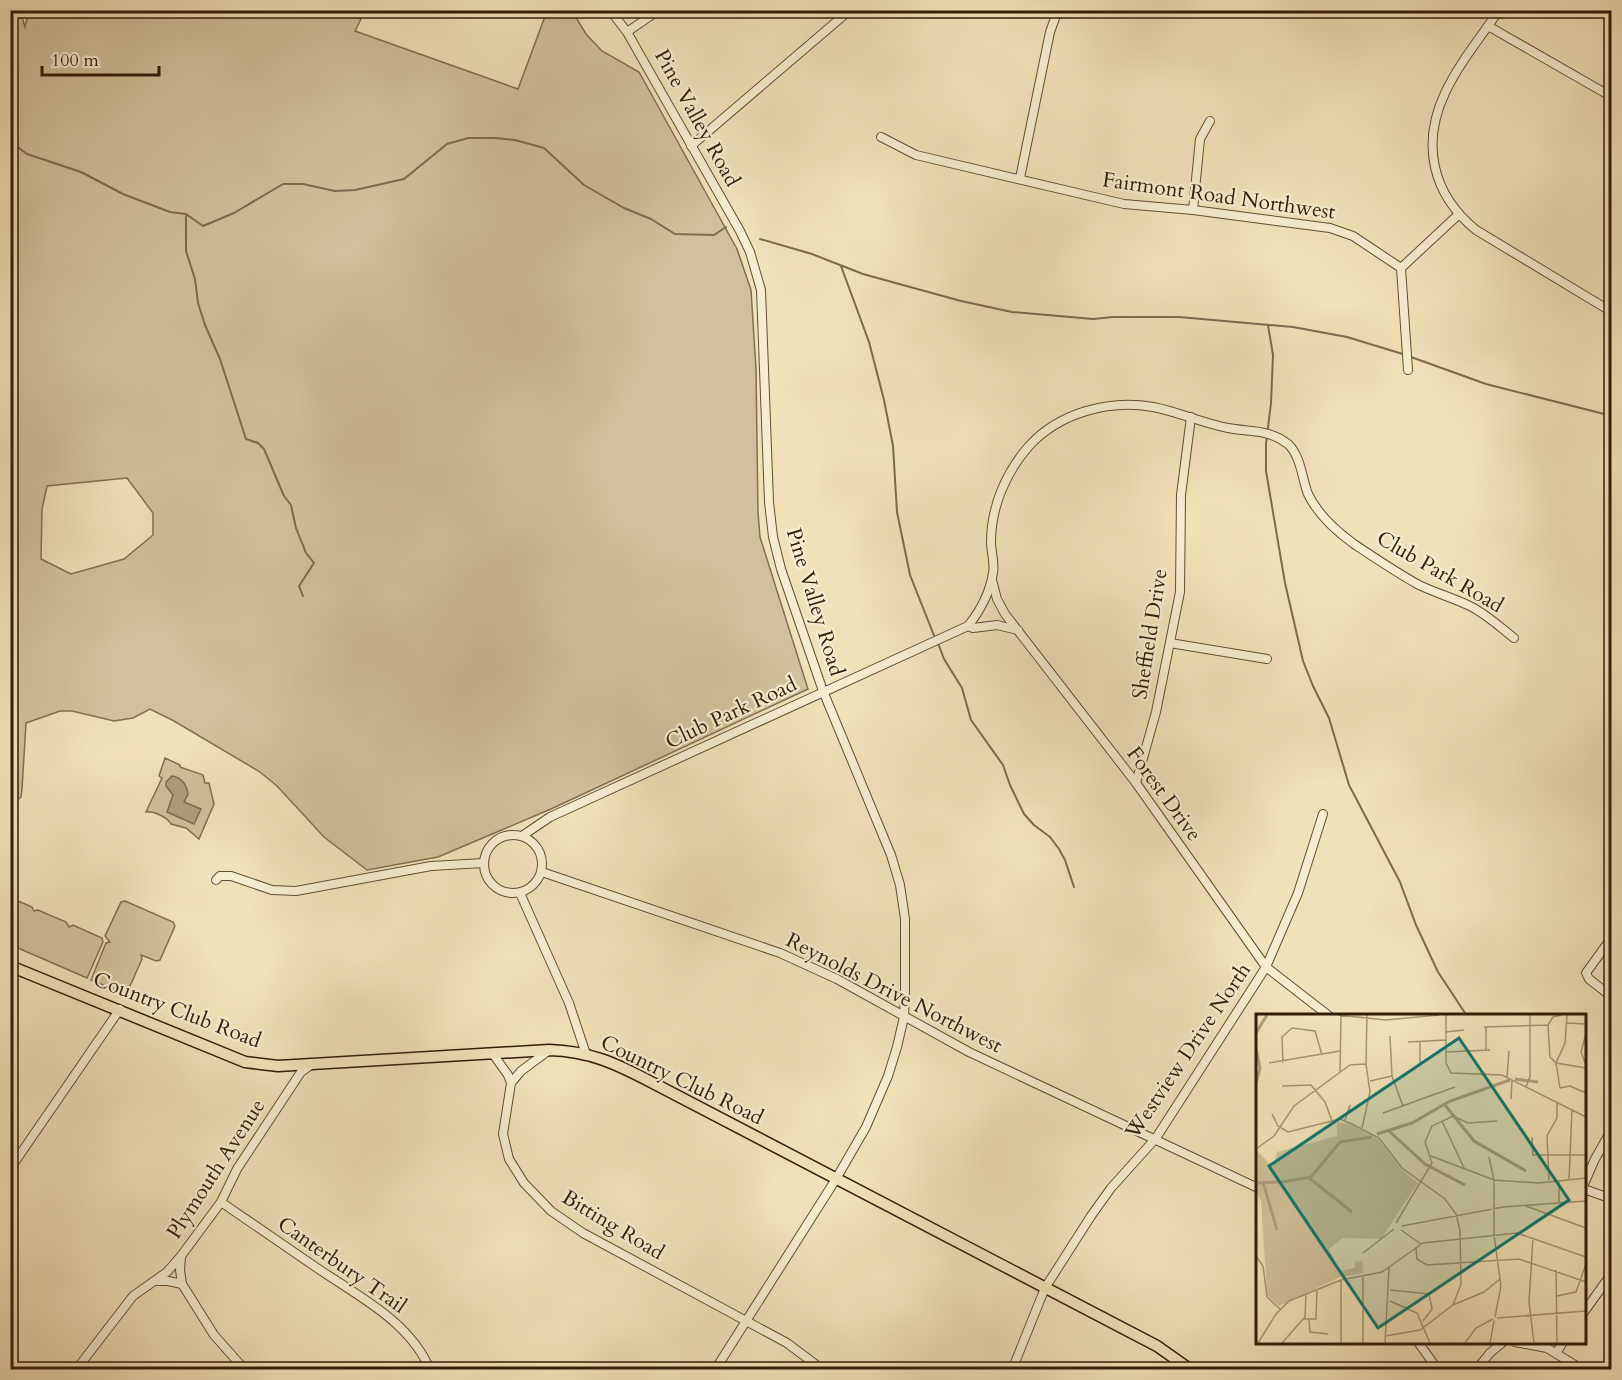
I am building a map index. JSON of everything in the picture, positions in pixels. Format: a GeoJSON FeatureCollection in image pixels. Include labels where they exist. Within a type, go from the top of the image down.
{"type":"FeatureCollection","features":[{"type":"Feature","properties":{"kind":"main road","name":"Country Club Road"},"geometry":{"type":"LineString","coordinates":[[10,966],[245,1062],[278,1066],[311,1065],[549,1050],[602,1058],[1157,1346],[1191,1370]]}},
{"type":"Feature","properties":{"kind":"street","name":"Pine Valley Road"},"geometry":{"type":"LineString","coordinates":[[610,10],[627,32],[740,231],[757,273],[762,310],[769,502],[773,537],[781,569],[823,691],[891,855],[900,885],[905,919],[904,1017],[897,1047],[877,1102],[866,1127],[836,1179],[715,1370]]}},
{"type":"Feature","properties":{"kind":"street"},"geometry":{"type":"LineString","coordinates":[[627,32],[659,10]]}},
{"type":"Feature","properties":{"kind":"street"},"geometry":{"type":"LineString","coordinates":[[691,146],[850,10]]}},
{"type":"Feature","properties":{"kind":"street"},"geometry":{"type":"LineString","coordinates":[[1020,178],[1050,32],[1058,10]]}},
{"type":"Feature","properties":{"kind":"street"},"geometry":{"type":"LineString","coordinates":[[1499,10],[1446,92],[1439,108],[1432,151],[1436,175],[1443,192],[1458,215],[1476,230],[1611,312]]}},
{"type":"Feature","properties":{"kind":"street"},"geometry":{"type":"LineString","coordinates":[[1488,26],[1611,97]]}},
{"type":"Feature","properties":{"kind":"street"},"geometry":{"type":"LineString","coordinates":[[1193,210],[1200,139],[1210,121]]}},
{"type":"Feature","properties":{"kind":"street","name":"Fairmont Road Northwest"},"geometry":{"type":"LineString","coordinates":[[881,136],[916,155],[1124,204],[1193,210],[1330,228],[1353,236],[1401,268]]}},
{"type":"Feature","properties":{"kind":"street"},"geometry":{"type":"LineString","coordinates":[[1407,370],[1401,268],[1458,215]]}},
{"type":"Feature","properties":{"kind":"street","name":"Club Park Road"},"geometry":{"type":"LineString","coordinates":[[522,836],[550,816],[968,626],[982,606],[992,577],[992,531],[999,496],[1005,480],[1028,447],[1051,426],[1070,416],[1098,409],[1122,405],[1154,407],[1228,428],[1267,433],[1286,443],[1295,453],[1308,494],[1316,507],[1337,530],[1409,579],[1472,607],[1514,638]]}},
{"type":"Feature","properties":{"kind":"street","name":"Sheffield Drive"},"geometry":{"type":"LineString","coordinates":[[1136,783],[1156,713],[1180,592],[1181,495],[1191,417]]}},
{"type":"Feature","properties":{"kind":"street","name":"Forest Drive"},"geometry":{"type":"LineString","coordinates":[[992,577],[1001,609],[1136,783],[1266,966],[1326,1014]]}},
{"type":"Feature","properties":{"kind":"street"},"geometry":{"type":"LineString","coordinates":[[968,626],[973,628],[997,625],[1018,630]]}},
{"type":"Feature","properties":{"kind":"street"},"geometry":{"type":"LineString","coordinates":[[1170,643],[1267,659]]}},
{"type":"Feature","properties":{"kind":"street","name":"Westview Drive North"},"geometry":{"type":"LineString","coordinates":[[1012,1370],[1045,1288],[1095,1209],[1156,1138],[1266,966],[1298,893],[1323,814]]}},
{"type":"Feature","properties":{"kind":"street"},"geometry":{"type":"LineString","coordinates":[[512,834],[522,836],[530,840],[541,854],[542,872],[534,885],[520,893],[510,894],[492,885],[487,877],[484,863],[488,849],[494,841],[512,834]]}},
{"type":"Feature","properties":{"kind":"street"},"geometry":{"type":"LineString","coordinates":[[214,880],[220,876],[231,876],[272,890],[296,891],[431,866],[484,863]]}},
{"type":"Feature","properties":{"kind":"street","name":"Reynolds Drive Northwest"},"geometry":{"type":"LineString","coordinates":[[542,872],[780,953],[837,979],[904,1017],[1017,1075],[1156,1138],[1256,1188]]}},
{"type":"Feature","properties":{"kind":"street"},"geometry":{"type":"LineString","coordinates":[[520,893],[569,1004],[586,1054]]}},
{"type":"Feature","properties":{"kind":"street"},"geometry":{"type":"LineString","coordinates":[[1610,996],[1589,979],[1586,973],[1611,937]]}},
{"type":"Feature","properties":{"kind":"street"},"geometry":{"type":"LineString","coordinates":[[10,1169],[120,1009]]}},
{"type":"Feature","properties":{"kind":"street"},"geometry":{"type":"LineString","coordinates":[[493,1054],[511,1083],[532,1062],[549,1050]]}},
{"type":"Feature","properties":{"kind":"street","name":"Plymouth Avenue"},"geometry":{"type":"LineString","coordinates":[[76,1370],[133,1296],[172,1268],[221,1202],[246,1154],[301,1072],[311,1065]]}},
{"type":"Feature","properties":{"kind":"street","name":"Bitting Road"},"geometry":{"type":"LineString","coordinates":[[511,1083],[503,1127],[507,1152],[524,1183],[541,1201],[602,1244],[787,1343],[823,1370]]}},
{"type":"Feature","properties":{"kind":"street"},"geometry":{"type":"LineString","coordinates":[[1586,1179],[1611,1129]]}},
{"type":"Feature","properties":{"kind":"street"},"geometry":{"type":"LineString","coordinates":[[1586,1190],[1611,1198]]}},
{"type":"Feature","properties":{"kind":"street","name":"Canterbury Trail"},"geometry":{"type":"LineString","coordinates":[[221,1202],[379,1311],[420,1348],[430,1370]]}},
{"type":"Feature","properties":{"kind":"street"},"geometry":{"type":"LineString","coordinates":[[181,1256],[182,1284],[214,1335],[245,1370]]}},
{"type":"Feature","properties":{"kind":"street"},"geometry":{"type":"LineString","coordinates":[[1586,1309],[1611,1273]]}},
{"type":"Feature","properties":{"kind":"street"},"geometry":{"type":"LineString","coordinates":[[155,1281],[182,1284]]}},
{"type":"Feature","properties":{"kind":"street"},"geometry":{"type":"LineString","coordinates":[[1419,1344],[1438,1370]]}},
{"type":"Feature","properties":{"kind":"street"},"geometry":{"type":"LineString","coordinates":[[1476,1370],[1501,1344]]}},
{"type":"Feature","properties":{"kind":"street"},"geometry":{"type":"LineString","coordinates":[[1526,1344],[1557,1352],[1583,1370]]}},
{"type":"Feature","properties":{"kind":"street"},"geometry":{"type":"LineString","coordinates":[[1557,1352],[1562,1344]]}},
{"type":"Feature","properties":{"kind":"shaded area"},"geometry":{"type":"Polygon","coordinates":[[[11,10],[20,11],[25,27],[29,11],[337,11],[361,19],[355,31],[518,89],[547,11],[572,11],[586,34],[602,51],[639,72],[737,249],[751,290],[756,369],[760,537],[808,689],[551,809],[438,857],[367,870],[324,837],[277,786],[260,772],[150,709],[133,718],[114,721],[72,711],[60,711],[26,723],[21,797],[11,806],[11,10]],[[127,478],[47,486],[42,509],[41,559],[71,574],[124,559],[153,535],[153,513],[127,478]]]}},
{"type":"Feature","properties":{"kind":"shaded area"},"geometry":{"type":"Polygon","coordinates":[[[165,758],[180,767],[203,775],[205,783],[209,783],[214,804],[199,839],[186,828],[171,824],[167,819],[156,814],[146,812],[162,778],[159,776],[165,758]]]}},
{"type":"Feature","properties":{"kind":"shaded area"},"geometry":{"type":"Polygon","coordinates":[[[172,776],[181,780],[186,788],[188,794],[184,802],[201,809],[194,824],[167,812],[173,795],[166,786],[166,782],[172,776]]]}},
{"type":"Feature","properties":{"kind":"shaded area"},"geometry":{"type":"Polygon","coordinates":[[[11,898],[32,907],[34,911],[38,910],[66,922],[69,927],[73,925],[102,938],[103,942],[87,978],[11,945],[11,898]]]}},
{"type":"Feature","properties":{"kind":"shaded area"},"geometry":{"type":"Polygon","coordinates":[[[125,901],[173,922],[175,926],[160,960],[156,961],[141,955],[142,959],[126,995],[91,980],[106,943],[110,942],[105,936],[121,902],[125,901]]]}},
{"type":"Feature","properties":{"kind":"waterway"},"geometry":{"type":"LineString","coordinates":[[15,145],[27,154],[81,172],[123,194],[170,212],[186,214],[203,226],[234,213],[283,184],[303,184],[335,191],[355,190],[404,179],[447,144],[468,138],[515,140],[544,148],[584,185],[624,208],[651,219],[675,234],[714,235],[726,227]]}},
{"type":"Feature","properties":{"kind":"waterway"},"geometry":{"type":"LineString","coordinates":[[186,215],[186,251],[195,279],[198,303],[220,359],[246,439],[258,443],[264,449],[284,496],[291,505],[296,528],[306,553],[314,563],[299,586],[303,596]]}},
{"type":"Feature","properties":{"kind":"waterway"},"geometry":{"type":"LineString","coordinates":[[760,239],[812,254],[863,274],[961,301],[1012,312],[1093,319],[1179,317],[1293,327],[1347,337],[1406,355]]}},
{"type":"Feature","properties":{"kind":"waterway"},"geometry":{"type":"LineString","coordinates":[[841,266],[869,342],[884,400],[893,446],[897,512],[910,575],[935,638]]}},
{"type":"Feature","properties":{"kind":"waterway"},"geometry":{"type":"LineString","coordinates":[[1268,325],[1273,355],[1266,471],[1285,583],[1303,661],[1329,718],[1349,785],[1400,882],[1416,925],[1438,972],[1466,1014]]}},
{"type":"Feature","properties":{"kind":"waterway"},"geometry":{"type":"LineString","coordinates":[[1411,357],[1486,384],[1612,416]]}},
{"type":"Feature","properties":{"kind":"waterway"},"geometry":{"type":"LineString","coordinates":[[938,643],[944,659],[962,688],[971,720],[1003,765],[1024,814],[1050,837],[1059,849],[1074,887]]}}]}
